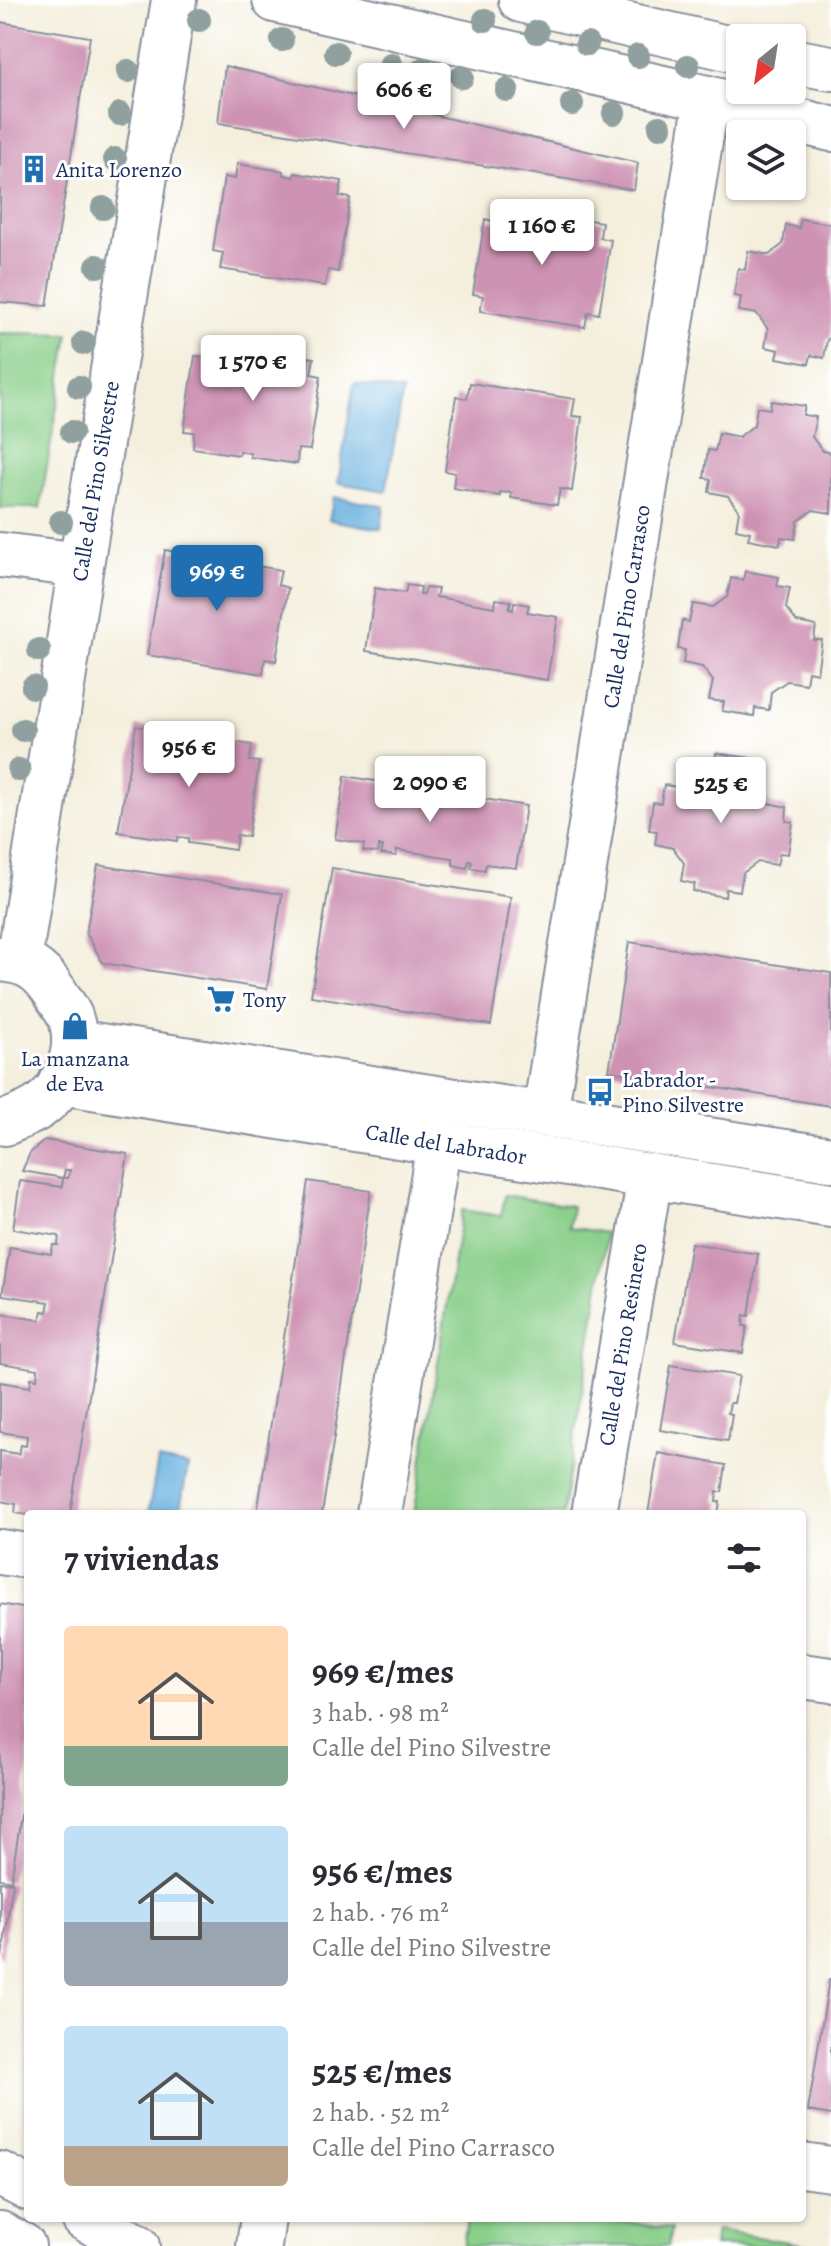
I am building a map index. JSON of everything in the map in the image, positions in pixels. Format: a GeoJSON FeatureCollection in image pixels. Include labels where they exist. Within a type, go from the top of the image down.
{"type":"FeatureCollection","features":[{"type":"Feature","properties":{"kind":"street","name":"Calle del Pino Silvestre"},"geometry":{"type":"LineString","coordinates":[[10,960],[81,565],[174,0]]}},
{"type":"Feature","properties":{"kind":"street"},"geometry":{"type":"LineString","coordinates":[[275,0],[831,129]]}},
{"type":"Feature","properties":{"kind":"street"},"geometry":{"type":"LineString","coordinates":[[521,0],[726,48]]}},
{"type":"Feature","properties":{"kind":"street"},"geometry":{"type":"LineString","coordinates":[[806,64],[831,68]]}},
{"type":"Feature","properties":{"kind":"street","name":"Calle del Pino Carrasco"},"geometry":{"type":"LineString","coordinates":[[545,1114],[707,98]]}},
{"type":"Feature","properties":{"kind":"street"},"geometry":{"type":"LineString","coordinates":[[0,555],[81,565]]}},
{"type":"Feature","properties":{"kind":"street"},"geometry":{"type":"LineString","coordinates":[[2,1132],[50,1097],[68,1062],[70,1018],[45,977],[10,960]]}},
{"type":"Feature","properties":{"kind":"street","name":"Calle del Labrador"},"geometry":{"type":"LineString","coordinates":[[68,1062],[545,1114],[831,1159]]}},
{"type":"Feature","properties":{"kind":"street","name":"Calle del Labrador"},"geometry":{"type":"LineString","coordinates":[[68,1062],[439,1142],[831,1205]]}},
{"type":"Feature","properties":{"kind":"street"},"geometry":{"type":"LineString","coordinates":[[380,1510],[439,1142]]}},
{"type":"Feature","properties":{"kind":"street","name":"Calle del Pino Resinero"},"geometry":{"type":"LineString","coordinates":[[595,1510],[650,1176]]}},
{"type":"Feature","properties":{"kind":"street"},"geometry":{"type":"LineString","coordinates":[[0,1552],[24,1555]]}},
{"type":"Feature","properties":{"kind":"street"},"geometry":{"type":"LineString","coordinates":[[806,1677],[831,1680]]}},
{"type":"Feature","properties":{"kind":"street"},"geometry":{"type":"LineString","coordinates":[[806,2166],[831,2169]]}},
{"type":"Feature","properties":{"kind":"street"},"geometry":{"type":"LineString","coordinates":[[0,2174],[24,2186]]}},
{"type":"Feature","properties":{"kind":"street"},"geometry":{"type":"LineString","coordinates":[[92,2222],[137,2246]]}},
{"type":"Feature","properties":{"kind":"street"},"geometry":{"type":"LineString","coordinates":[[259,2246],[262,2222]]}},
{"type":"Feature","properties":{"kind":"street"},"geometry":{"type":"LineString","coordinates":[[0,2234],[23,2246]]}},
{"type":"Feature","properties":{"kind":"green space"},"geometry":{"type":"Polygon","coordinates":[[[0,333],[69,334],[40,508],[0,508],[0,333]]]}},
{"type":"Feature","properties":{"kind":"green space"},"geometry":{"type":"Polygon","coordinates":[[[505,1195],[572,1206],[569,1227],[607,1233],[564,1510],[415,1510],[462,1210],[501,1216],[505,1195]]]}},
{"type":"Feature","properties":{"kind":"green space"},"geometry":{"type":"Polygon","coordinates":[[[466,2222],[627,2222],[671,2229],[668,2246],[463,2246],[466,2222]]]}},
{"type":"Feature","properties":{"kind":"green space"},"geometry":{"type":"Polygon","coordinates":[[[716,2231],[815,2246],[714,2246],[716,2231]]]}},
{"type":"Feature","properties":{"kind":"water"},"geometry":{"type":"Polygon","coordinates":[[[354,383],[403,391],[386,491],[338,483],[354,383]]]}},
{"type":"Feature","properties":{"kind":"water"},"geometry":{"type":"Polygon","coordinates":[[[334,497],[384,506],[381,529],[329,520],[334,497]]]}},
{"type":"Feature","properties":{"kind":"water"},"geometry":{"type":"Polygon","coordinates":[[[158,1460],[188,1466],[180,1510],[149,1510],[158,1460]]]}},
{"type":"Feature","properties":{"kind":"building","name":"Anita Lorenzo"},"geometry":{"type":"Polygon","coordinates":[[[0,22],[90,37],[47,306],[0,302],[0,22]]]}},
{"type":"Feature","properties":{"kind":"building"},"geometry":{"type":"Polygon","coordinates":[[[225,66],[638,163],[634,190],[218,123],[225,66]]]}},
{"type":"Feature","properties":{"kind":"building"},"geometry":{"type":"Polygon","coordinates":[[[237,164],[284,171],[284,175],[294,177],[295,173],[342,181],[339,196],[350,198],[338,272],[328,270],[325,286],[220,269],[223,253],[213,251],[224,177],[235,179],[237,164]]]}},
{"type":"Feature","properties":{"kind":"building"},"geometry":{"type":"Polygon","coordinates":[[[498,205],[544,213],[544,218],[555,219],[556,215],[602,222],[600,238],[611,240],[599,314],[588,312],[585,327],[480,311],[483,296],[473,294],[485,219],[496,222],[498,205]]]}},
{"type":"Feature","properties":{"kind":"building"},"geometry":{"type":"Polygon","coordinates":[[[801,219],[831,224],[831,337],[827,340],[824,358],[811,355],[809,364],[777,358],[779,350],[765,347],[768,329],[757,314],[739,311],[741,297],[734,296],[738,268],[745,270],[748,251],[769,255],[783,244],[786,225],[799,228],[801,219]]]}},
{"type":"Feature","properties":{"kind":"building"},"geometry":{"type":"Polygon","coordinates":[[[208,342],[314,358],[311,374],[321,376],[310,450],[298,449],[297,464],[250,457],[250,453],[239,451],[239,455],[193,448],[194,432],[184,431],[195,356],[206,357],[208,342]]]}},
{"type":"Feature","properties":{"kind":"building"},"geometry":{"type":"Polygon","coordinates":[[[470,383],[575,399],[572,416],[582,417],[572,491],[560,489],[557,505],[511,498],[512,493],[500,492],[500,496],[453,488],[455,473],[445,471],[456,396],[467,399],[470,383]]]}},
{"type":"Feature","properties":{"kind":"building"},"geometry":{"type":"Polygon","coordinates":[[[771,401],[805,406],[803,415],[816,417],[812,437],[823,451],[831,453],[831,513],[813,510],[798,521],[795,539],[781,537],[780,545],[748,539],[750,532],[736,529],[739,511],[728,496],[709,492],[711,479],[704,478],[708,450],[715,451],[719,433],[739,437],[754,425],[757,407],[770,409],[771,401]]]}},
{"type":"Feature","properties":{"kind":"building"},"geometry":{"type":"Polygon","coordinates":[[[165,550],[222,560],[222,564],[233,566],[234,562],[281,570],[278,585],[288,588],[276,661],[265,659],[263,674],[147,655],[165,550]]]}},
{"type":"Feature","properties":{"kind":"building"},"geometry":{"type":"Polygon","coordinates":[[[745,571],[779,577],[777,586],[790,588],[786,608],[797,622],[816,626],[814,640],[822,640],[817,673],[808,671],[806,684],[787,681],[771,692],[769,710],[755,708],[754,716],[722,711],[724,702],[709,700],[713,681],[702,667],[683,663],[685,650],[678,649],[682,620],[689,622],[693,604],[713,607],[727,597],[731,578],[743,580],[745,571]]]}},
{"type":"Feature","properties":{"kind":"building"},"geometry":{"type":"Polygon","coordinates":[[[407,585],[421,587],[420,595],[423,595],[425,588],[438,589],[436,597],[495,607],[496,599],[511,601],[509,609],[513,610],[514,602],[529,605],[527,612],[558,617],[547,680],[366,651],[375,588],[405,593],[407,585]]]}},
{"type":"Feature","properties":{"kind":"building"},"geometry":{"type":"Polygon","coordinates":[[[136,726],[252,745],[249,761],[259,762],[248,837],[237,835],[235,850],[188,843],[188,838],[178,837],[177,841],[118,832],[136,726]]]}},
{"type":"Feature","properties":{"kind":"building"},"geometry":{"type":"Polygon","coordinates":[[[716,753],[750,758],[748,767],[761,769],[758,789],[768,803],[787,807],[786,821],[793,822],[788,854],[780,853],[777,865],[758,862],[743,873],[740,891],[726,889],[725,897],[693,891],[695,884],[681,881],[684,863],[673,848],[655,844],[657,831],[649,830],[653,802],[661,803],[664,785],[684,788],[699,778],[702,759],[715,761],[716,753]]]}},
{"type":"Feature","properties":{"kind":"building"},"geometry":{"type":"Polygon","coordinates":[[[345,776],[526,806],[516,868],[486,864],[485,870],[471,868],[472,861],[469,861],[467,868],[453,865],[453,858],[397,850],[396,856],[381,854],[383,847],[379,846],[378,853],[363,851],[364,844],[335,839],[345,776]]]}},
{"type":"Feature","properties":{"kind":"building"},"geometry":{"type":"Polygon","coordinates":[[[98,865],[282,894],[267,989],[103,963],[86,933],[98,865]]]}},
{"type":"Feature","properties":{"kind":"building"},"geometry":{"type":"Polygon","coordinates":[[[332,868],[511,897],[491,1025],[311,996],[332,868]]]}},
{"type":"Feature","properties":{"kind":"building"},"geometry":{"type":"Polygon","coordinates":[[[629,942],[831,973],[831,1106],[609,1071],[629,942]]]}},
{"type":"Feature","properties":{"kind":"building"},"geometry":{"type":"Polygon","coordinates":[[[45,1140],[128,1154],[71,1510],[24,1510],[24,1514],[15,1513],[16,1504],[0,1501],[0,1451],[19,1454],[21,1445],[26,1446],[27,1436],[0,1432],[0,1382],[30,1387],[31,1378],[37,1379],[38,1369],[0,1363],[0,1314],[40,1320],[42,1311],[47,1312],[49,1302],[2,1295],[10,1247],[51,1254],[53,1245],[58,1245],[59,1236],[13,1229],[20,1181],[62,1187],[63,1178],[22,1171],[30,1153],[45,1140]]]}},
{"type":"Feature","properties":{"kind":"building"},"geometry":{"type":"Polygon","coordinates":[[[308,1181],[371,1191],[323,1510],[258,1510],[308,1181]]]}},
{"type":"Feature","properties":{"kind":"building"},"geometry":{"type":"Polygon","coordinates":[[[691,1243],[758,1254],[749,1316],[744,1315],[743,1326],[747,1326],[743,1353],[675,1342],[691,1243]]]}},
{"type":"Feature","properties":{"kind":"building"},"geometry":{"type":"Polygon","coordinates":[[[671,1365],[739,1376],[734,1403],[730,1403],[728,1413],[732,1414],[728,1441],[660,1430],[671,1365]]]}},
{"type":"Feature","properties":{"kind":"building"},"geometry":{"type":"Polygon","coordinates":[[[658,1453],[726,1465],[722,1492],[717,1492],[719,1510],[649,1510],[658,1453]]]}},
{"type":"Feature","properties":{"kind":"building"},"geometry":{"type":"Polygon","coordinates":[[[0,1604],[24,1608],[24,1797],[11,1881],[0,1879],[0,1604]]]}},
{"type":"Feature","properties":{"kind":"building"},"geometry":{"type":"Polygon","coordinates":[[[0,1882],[13,1883],[2,1957],[0,1957],[0,1882]]]}},
{"type":"Feature","properties":{"kind":"building"},"geometry":{"type":"Polygon","coordinates":[[[831,1980],[831,2115],[808,2111],[831,1980]]]}},
{"type":"Feature","properties":{"kind":"place","name":"Anita Lorenzo"},"geometry":{"type":"Point","coordinates":[34,169]}},
{"type":"Feature","properties":{"kind":"place","name":"Tony"},"geometry":{"type":"Point","coordinates":[221,999]}},
{"type":"Feature","properties":{"kind":"place","name":"La manzana de Eva"},"geometry":{"type":"Point","coordinates":[75,1026]}},
{"type":"Feature","properties":{"kind":"place","name":"Labrador - Pino Silvestre"},"geometry":{"type":"Point","coordinates":[600,1092]}}]}
